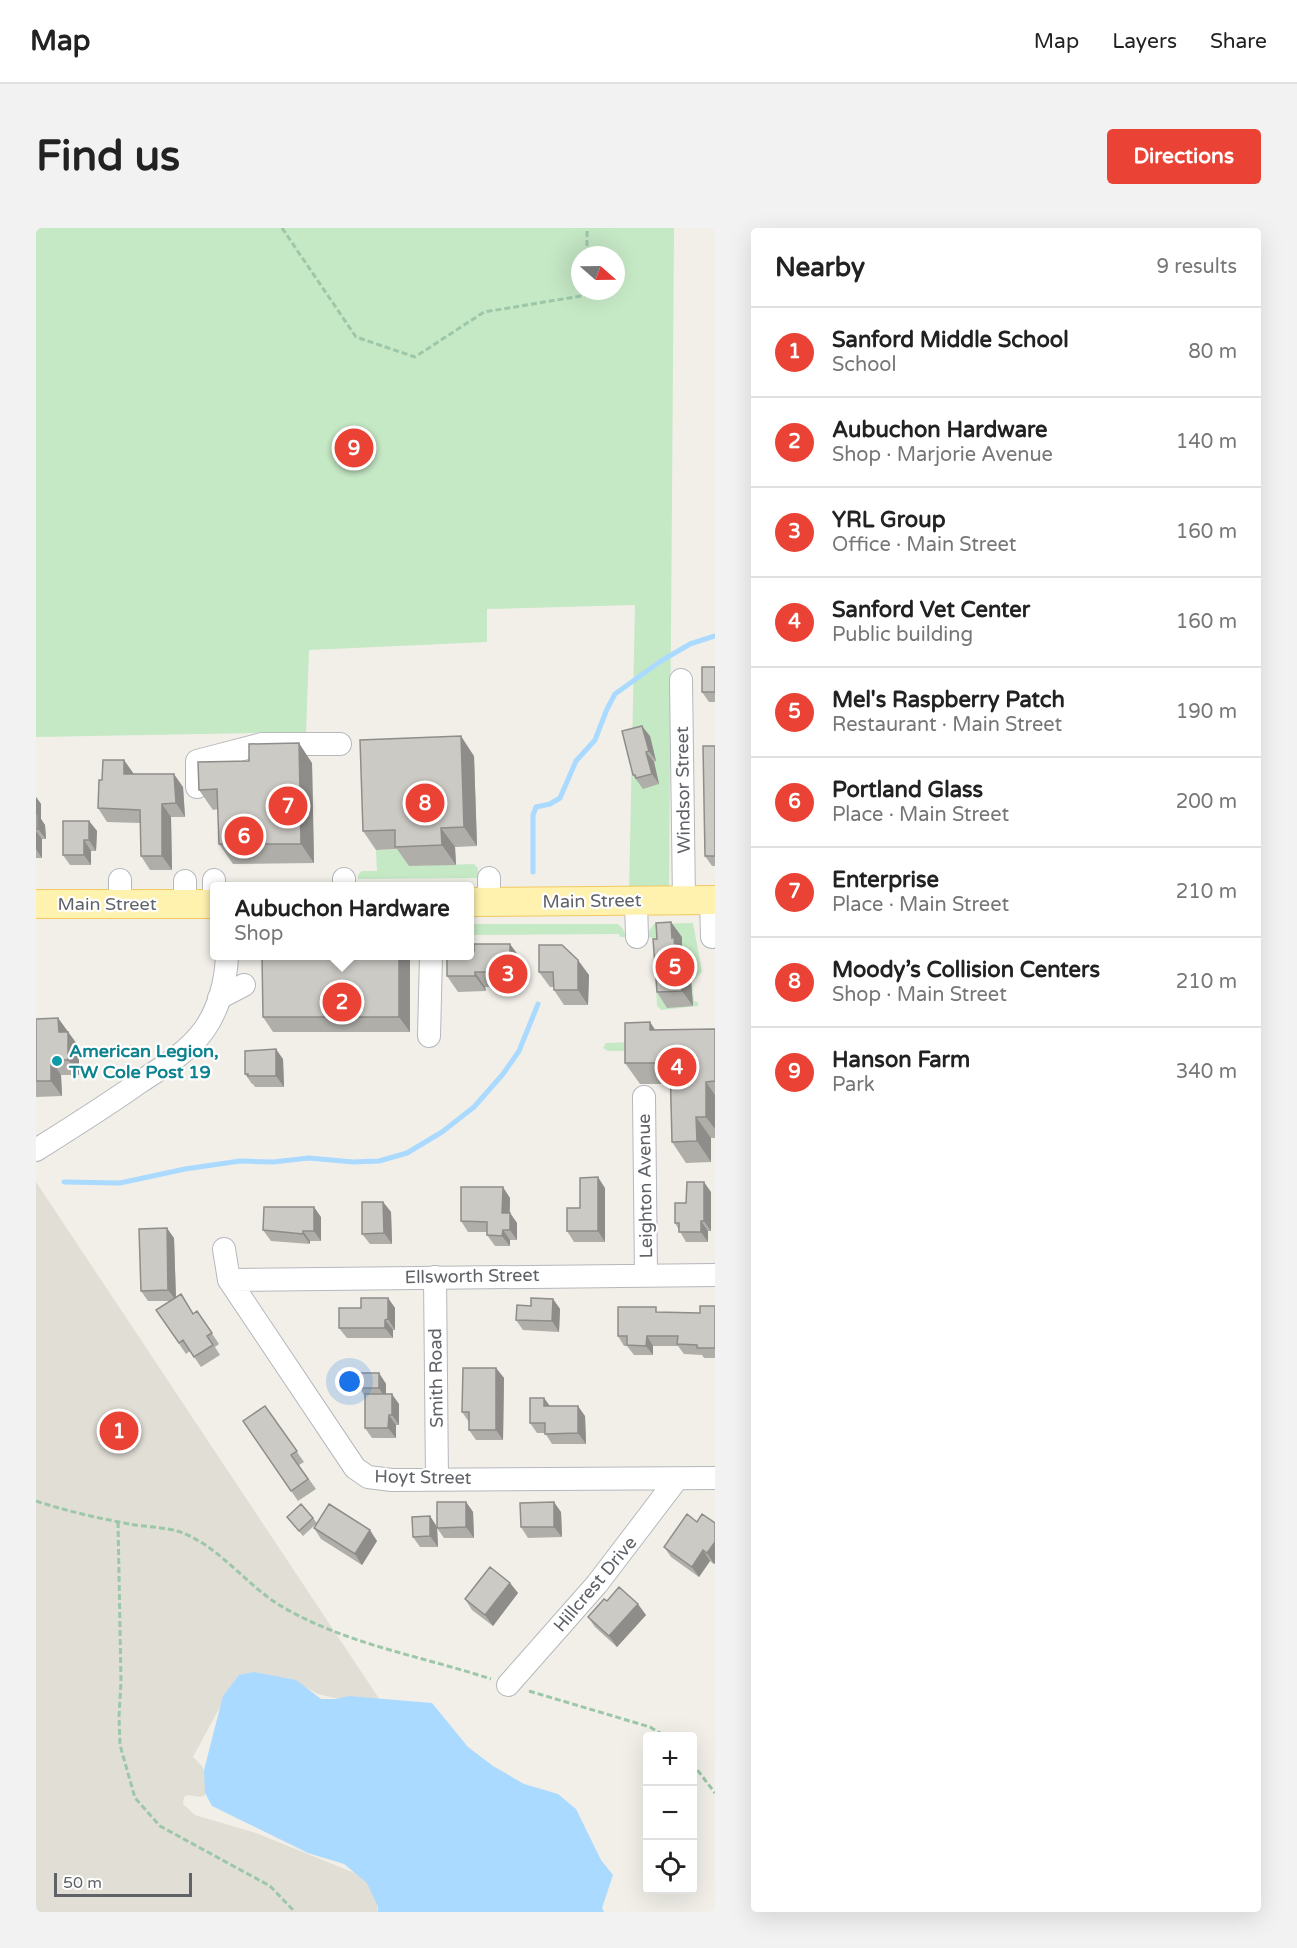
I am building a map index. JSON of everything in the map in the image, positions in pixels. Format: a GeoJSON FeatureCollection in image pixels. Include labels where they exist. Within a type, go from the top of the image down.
{"type":"FeatureCollection","features":[{"type":"Feature","properties":{"kind":"main road","name":"Main Street"},"geometry":{"type":"LineString","coordinates":[[36,904],[120,892],[210,892]]}},
{"type":"Feature","properties":{"kind":"main road","name":"Main Street"},"geometry":{"type":"LineString","coordinates":[[482,894],[636,900],[703,900]]}},
{"type":"Feature","properties":{"kind":"street","name":"Windsor Street"},"geometry":{"type":"LineString","coordinates":[[681,680],[703,900],[712,937]]}},
{"type":"Feature","properties":{"kind":"street"},"geometry":{"type":"LineString","coordinates":[[197,787],[197,760],[262,744],[340,744]]}},
{"type":"Feature","properties":{"kind":"street"},"geometry":{"type":"LineString","coordinates":[[636,900],[637,937]]}},
{"type":"Feature","properties":{"kind":"street"},"geometry":{"type":"LineString","coordinates":[[36,1150],[94,1114],[172,1060],[203,1032],[213,1016],[219,998],[225,979],[226,960]]}},
{"type":"Feature","properties":{"kind":"street"},"geometry":{"type":"LineString","coordinates":[[429,1036],[431,960]]}},
{"type":"Feature","properties":{"kind":"street"},"geometry":{"type":"LineString","coordinates":[[219,998],[244,986]]}},
{"type":"Feature","properties":{"kind":"street","name":"Leighton Avenue"},"geometry":{"type":"LineString","coordinates":[[644,1097],[646,1275]]}},
{"type":"Feature","properties":{"kind":"street","name":"Hoyt Street"},"geometry":{"type":"LineString","coordinates":[[224,1250],[229,1280],[356,1468],[374,1478],[715,1478]]}},
{"type":"Feature","properties":{"kind":"street","name":"Ellsworth Street"},"geometry":{"type":"LineString","coordinates":[[229,1280],[715,1275]]}},
{"type":"Feature","properties":{"kind":"street","name":"Smith Road"},"geometry":{"type":"LineString","coordinates":[[435,1277],[437,1479]]}},
{"type":"Feature","properties":{"kind":"street","name":"Hillcrest Drive"},"geometry":{"type":"LineString","coordinates":[[508,1685],[597,1584],[677,1479]]}},
{"type":"Feature","properties":{"kind":"path"},"geometry":{"type":"LineString","coordinates":[[282,228],[356,337],[416,357],[484,312],[571,298]]}},
{"type":"Feature","properties":{"kind":"path"},"geometry":{"type":"LineString","coordinates":[[587,228],[587,246]]}},
{"type":"Feature","properties":{"kind":"path"},"geometry":{"type":"LineString","coordinates":[[36,1501],[118,1522],[181,1533],[208,1546],[280,1606],[344,1635],[650,1727],[658,1732]]}},
{"type":"Feature","properties":{"kind":"path"},"geometry":{"type":"LineString","coordinates":[[118,1522],[121,1615],[120,1745],[135,1798],[160,1826],[270,1886],[295,1912]]}},
{"type":"Feature","properties":{"kind":"path"},"geometry":{"type":"LineString","coordinates":[[697,1768],[715,1793]]}},
{"type":"Feature","properties":{"kind":"shaded area"},"geometry":{"type":"Polygon","coordinates":[[[36,1182],[380,1700],[351,1701],[330,1697],[318,1694],[294,1681],[222,1703],[193,1757],[202,1766],[209,1786],[207,1792],[200,1797],[188,1795],[184,1797],[183,1804],[195,1815],[256,1833],[367,1878],[376,1897],[378,1912],[36,1912],[36,1182]]]}},
{"type":"Feature","properties":{"kind":"green space"},"geometry":{"type":"Polygon","coordinates":[[[36,228],[674,228],[669,895],[629,894],[635,605],[487,609],[487,642],[309,650],[306,732],[36,737],[36,228]]]}},
{"type":"Feature","properties":{"kind":"green space"},"geometry":{"type":"Polygon","coordinates":[[[408,849],[409,866],[474,864],[478,868],[478,878],[358,879],[362,871],[377,871],[376,850],[408,849]]]}},
{"type":"Feature","properties":{"kind":"green space"},"geometry":{"type":"Polygon","coordinates":[[[693,923],[702,972],[692,982],[694,1001],[698,1002],[698,1006],[661,1010],[657,1006],[654,938],[648,937],[649,931],[654,924],[693,923]]]}},
{"type":"Feature","properties":{"kind":"green space"},"geometry":{"type":"Polygon","coordinates":[[[474,924],[618,924],[626,937],[620,937],[619,934],[474,935],[474,924]]]}},
{"type":"Feature","properties":{"kind":"green space"},"geometry":{"type":"Polygon","coordinates":[[[637,1042],[639,1051],[608,1051],[603,1048],[606,1043],[637,1042]]]}},
{"type":"Feature","properties":{"kind":"water"},"geometry":{"type":"Polygon","coordinates":[[[254,1672],[296,1680],[321,1699],[349,1696],[432,1703],[468,1747],[493,1766],[524,1784],[558,1794],[576,1809],[601,1860],[613,1875],[602,1908],[604,1912],[378,1912],[367,1883],[344,1864],[308,1853],[212,1806],[205,1793],[204,1770],[223,1696],[239,1675],[254,1672]]]}},
{"type":"Feature","properties":{"kind":"building"},"geometry":{"type":"Polygon","coordinates":[[[702,667],[715,667],[715,692],[702,692],[702,667]]]}},
{"type":"Feature","properties":{"kind":"building"},"geometry":{"type":"Polygon","coordinates":[[[642,726],[652,774],[636,778],[633,775],[622,731],[642,726]]]}},
{"type":"Feature","properties":{"kind":"building"},"geometry":{"type":"Polygon","coordinates":[[[461,736],[464,827],[441,828],[442,845],[395,847],[395,830],[363,831],[360,740],[461,736]]]}},
{"type":"Feature","properties":{"kind":"building"},"geometry":{"type":"Polygon","coordinates":[[[299,743],[301,844],[219,844],[217,789],[199,790],[198,762],[249,761],[249,744],[299,743]]]}},
{"type":"Feature","properties":{"kind":"building"},"geometry":{"type":"Polygon","coordinates":[[[703,746],[715,746],[715,856],[705,856],[703,746]]]}},
{"type":"Feature","properties":{"kind":"building"},"geometry":{"type":"Polygon","coordinates":[[[103,760],[124,760],[124,774],[174,774],[176,803],[162,804],[162,856],[141,856],[140,810],[98,808],[99,780],[102,780],[103,760]]]}},
{"type":"Feature","properties":{"kind":"building"},"geometry":{"type":"Polygon","coordinates":[[[36,814],[38,814],[38,829],[36,829],[36,814]]]}},
{"type":"Feature","properties":{"kind":"building"},"geometry":{"type":"Polygon","coordinates":[[[63,821],[89,821],[89,840],[84,840],[84,855],[63,855],[63,821]]]}},
{"type":"Feature","properties":{"kind":"building"},"geometry":{"type":"Polygon","coordinates":[[[671,922],[676,965],[680,965],[682,991],[657,992],[653,939],[657,939],[656,923],[671,922]]]}},
{"type":"Feature","properties":{"kind":"building"},"geometry":{"type":"Polygon","coordinates":[[[474,944],[510,944],[510,972],[475,972],[475,976],[447,976],[447,960],[474,960],[474,944]]]}},
{"type":"Feature","properties":{"kind":"building"},"geometry":{"type":"Polygon","coordinates":[[[539,945],[562,945],[578,960],[578,990],[554,990],[553,972],[539,972],[539,945]]]}},
{"type":"Feature","properties":{"kind":"building"},"geometry":{"type":"Polygon","coordinates":[[[262,960],[399,960],[399,1017],[263,1017],[262,960]]]}},
{"type":"Feature","properties":{"kind":"building"},"geometry":{"type":"Polygon","coordinates":[[[58,1018],[59,1032],[68,1032],[68,1060],[51,1060],[51,1081],[36,1081],[36,1019],[58,1018]]]}},
{"type":"Feature","properties":{"kind":"building"},"geometry":{"type":"Polygon","coordinates":[[[650,1022],[650,1030],[715,1029],[715,1081],[706,1082],[706,1117],[696,1117],[697,1141],[672,1142],[670,1063],[625,1063],[625,1023],[650,1022]]]}},
{"type":"Feature","properties":{"kind":"building"},"geometry":{"type":"Polygon","coordinates":[[[276,1049],[276,1076],[248,1076],[245,1074],[245,1051],[276,1049]]]}},
{"type":"Feature","properties":{"kind":"building"},"geometry":{"type":"Polygon","coordinates":[[[598,1177],[598,1231],[567,1231],[567,1208],[580,1208],[580,1178],[598,1177]]]}},
{"type":"Feature","properties":{"kind":"building"},"geometry":{"type":"Polygon","coordinates":[[[687,1182],[704,1182],[704,1221],[701,1221],[701,1232],[679,1232],[679,1223],[675,1223],[675,1203],[686,1203],[687,1182]]]}},
{"type":"Feature","properties":{"kind":"building"},"geometry":{"type":"Polygon","coordinates":[[[461,1187],[503,1187],[502,1213],[510,1213],[510,1230],[503,1230],[502,1236],[487,1235],[487,1222],[461,1221],[461,1187]]]}},
{"type":"Feature","properties":{"kind":"building"},"geometry":{"type":"Polygon","coordinates":[[[362,1202],[383,1202],[384,1233],[362,1234],[362,1202]]]}},
{"type":"Feature","properties":{"kind":"building"},"geometry":{"type":"Polygon","coordinates":[[[264,1207],[314,1207],[314,1231],[303,1231],[303,1234],[263,1230],[264,1207]]]}},
{"type":"Feature","properties":{"kind":"building"},"geometry":{"type":"Polygon","coordinates":[[[167,1228],[168,1290],[141,1291],[139,1229],[167,1228]]]}},
{"type":"Feature","properties":{"kind":"building"},"geometry":{"type":"Polygon","coordinates":[[[181,1294],[193,1314],[197,1311],[212,1333],[207,1336],[213,1345],[194,1357],[183,1340],[179,1343],[156,1310],[181,1294]]]}},
{"type":"Feature","properties":{"kind":"building"},"geometry":{"type":"Polygon","coordinates":[[[361,1298],[388,1298],[388,1319],[385,1320],[385,1328],[339,1328],[339,1308],[361,1308],[361,1298]]]}},
{"type":"Feature","properties":{"kind":"building"},"geometry":{"type":"Polygon","coordinates":[[[531,1298],[553,1299],[552,1321],[516,1320],[517,1305],[531,1306],[531,1298]]]}},
{"type":"Feature","properties":{"kind":"building"},"geometry":{"type":"Polygon","coordinates":[[[700,1306],[715,1306],[715,1348],[697,1348],[697,1345],[677,1344],[678,1336],[647,1336],[646,1346],[627,1345],[627,1336],[618,1336],[618,1307],[656,1307],[656,1312],[700,1313],[700,1306]]]}},
{"type":"Feature","properties":{"kind":"building"},"geometry":{"type":"Polygon","coordinates":[[[463,1368],[496,1368],[496,1430],[469,1430],[469,1412],[462,1412],[463,1368]]]}},
{"type":"Feature","properties":{"kind":"building"},"geometry":{"type":"Polygon","coordinates":[[[360,1373],[379,1373],[379,1388],[360,1388],[360,1373]]]}},
{"type":"Feature","properties":{"kind":"building"},"geometry":{"type":"Polygon","coordinates":[[[365,1394],[392,1394],[392,1415],[389,1415],[388,1428],[365,1428],[365,1394]]]}},
{"type":"Feature","properties":{"kind":"building"},"geometry":{"type":"Polygon","coordinates":[[[530,1398],[544,1398],[544,1406],[578,1406],[578,1433],[545,1434],[545,1423],[530,1423],[530,1398]]]}},
{"type":"Feature","properties":{"kind":"building"},"geometry":{"type":"Polygon","coordinates":[[[265,1406],[297,1451],[291,1455],[308,1479],[291,1491],[243,1421],[265,1406]]]}},
{"type":"Feature","properties":{"kind":"building"},"geometry":{"type":"Polygon","coordinates":[[[437,1502],[466,1502],[466,1527],[437,1528],[437,1502]]]}},
{"type":"Feature","properties":{"kind":"building"},"geometry":{"type":"Polygon","coordinates":[[[554,1502],[554,1527],[521,1527],[520,1503],[554,1502]]]}},
{"type":"Feature","properties":{"kind":"building"},"geometry":{"type":"Polygon","coordinates":[[[301,1504],[313,1518],[299,1531],[287,1517],[301,1504]]]}},
{"type":"Feature","properties":{"kind":"building"},"geometry":{"type":"Polygon","coordinates":[[[329,1504],[370,1530],[355,1554],[314,1528],[329,1504]]]}},
{"type":"Feature","properties":{"kind":"building"},"geometry":{"type":"Polygon","coordinates":[[[687,1514],[697,1522],[702,1514],[715,1523],[715,1542],[707,1553],[703,1550],[692,1567],[664,1547],[687,1514]]]}},
{"type":"Feature","properties":{"kind":"building"},"geometry":{"type":"Polygon","coordinates":[[[430,1516],[430,1536],[413,1537],[412,1517],[430,1516]]]}},
{"type":"Feature","properties":{"kind":"building"},"geometry":{"type":"Polygon","coordinates":[[[490,1567],[510,1583],[485,1615],[465,1599],[490,1567]]]}},
{"type":"Feature","properties":{"kind":"building"},"geometry":{"type":"Polygon","coordinates":[[[619,1587],[638,1604],[609,1636],[588,1617],[604,1599],[607,1601],[619,1587]]]}},
{"type":"Feature","properties":{"kind":"waterway"},"geometry":{"type":"LineString","coordinates":[[533,872],[533,815],[536,807],[550,804],[560,798],[576,761],[595,740],[615,694],[661,661],[690,644],[715,636]]}},
{"type":"Feature","properties":{"kind":"waterway"},"geometry":{"type":"LineString","coordinates":[[64,1182],[120,1183],[185,1169],[240,1161],[273,1162],[309,1158],[353,1162],[379,1161],[407,1153],[442,1132],[474,1107],[503,1074],[519,1051],[538,1004]]}},
{"type":"Feature","properties":{"kind":"place","name":"Hanson Farm"},"geometry":{"type":"Point","coordinates":[354,448]}},
{"type":"Feature","properties":{"kind":"place","name":"Moody’s Collision Centers"},"geometry":{"type":"Point","coordinates":[425,803]}},
{"type":"Feature","properties":{"kind":"place","name":"Enterprise"},"geometry":{"type":"Point","coordinates":[288,806]}},
{"type":"Feature","properties":{"kind":"place","name":"Portland Glass"},"geometry":{"type":"Point","coordinates":[244,836]}},
{"type":"Feature","properties":{"kind":"place","name":"Mel's Raspberry Patch"},"geometry":{"type":"Point","coordinates":[675,967]}},
{"type":"Feature","properties":{"kind":"place","name":"YRL Group"},"geometry":{"type":"Point","coordinates":[508,974]}},
{"type":"Feature","properties":{"kind":"place","name":"Aubuchon Hardware"},"geometry":{"type":"Point","coordinates":[342,1002]}},
{"type":"Feature","properties":{"kind":"place","name":"American Legion, TW Cole Post 19"},"geometry":{"type":"Point","coordinates":[57,1061]}},
{"type":"Feature","properties":{"kind":"place","name":"Sanford Vet Center"},"geometry":{"type":"Point","coordinates":[677,1067]}},
{"type":"Feature","properties":{"kind":"place","name":"Sanford Middle School"},"geometry":{"type":"Point","coordinates":[119,1431]}}]}
